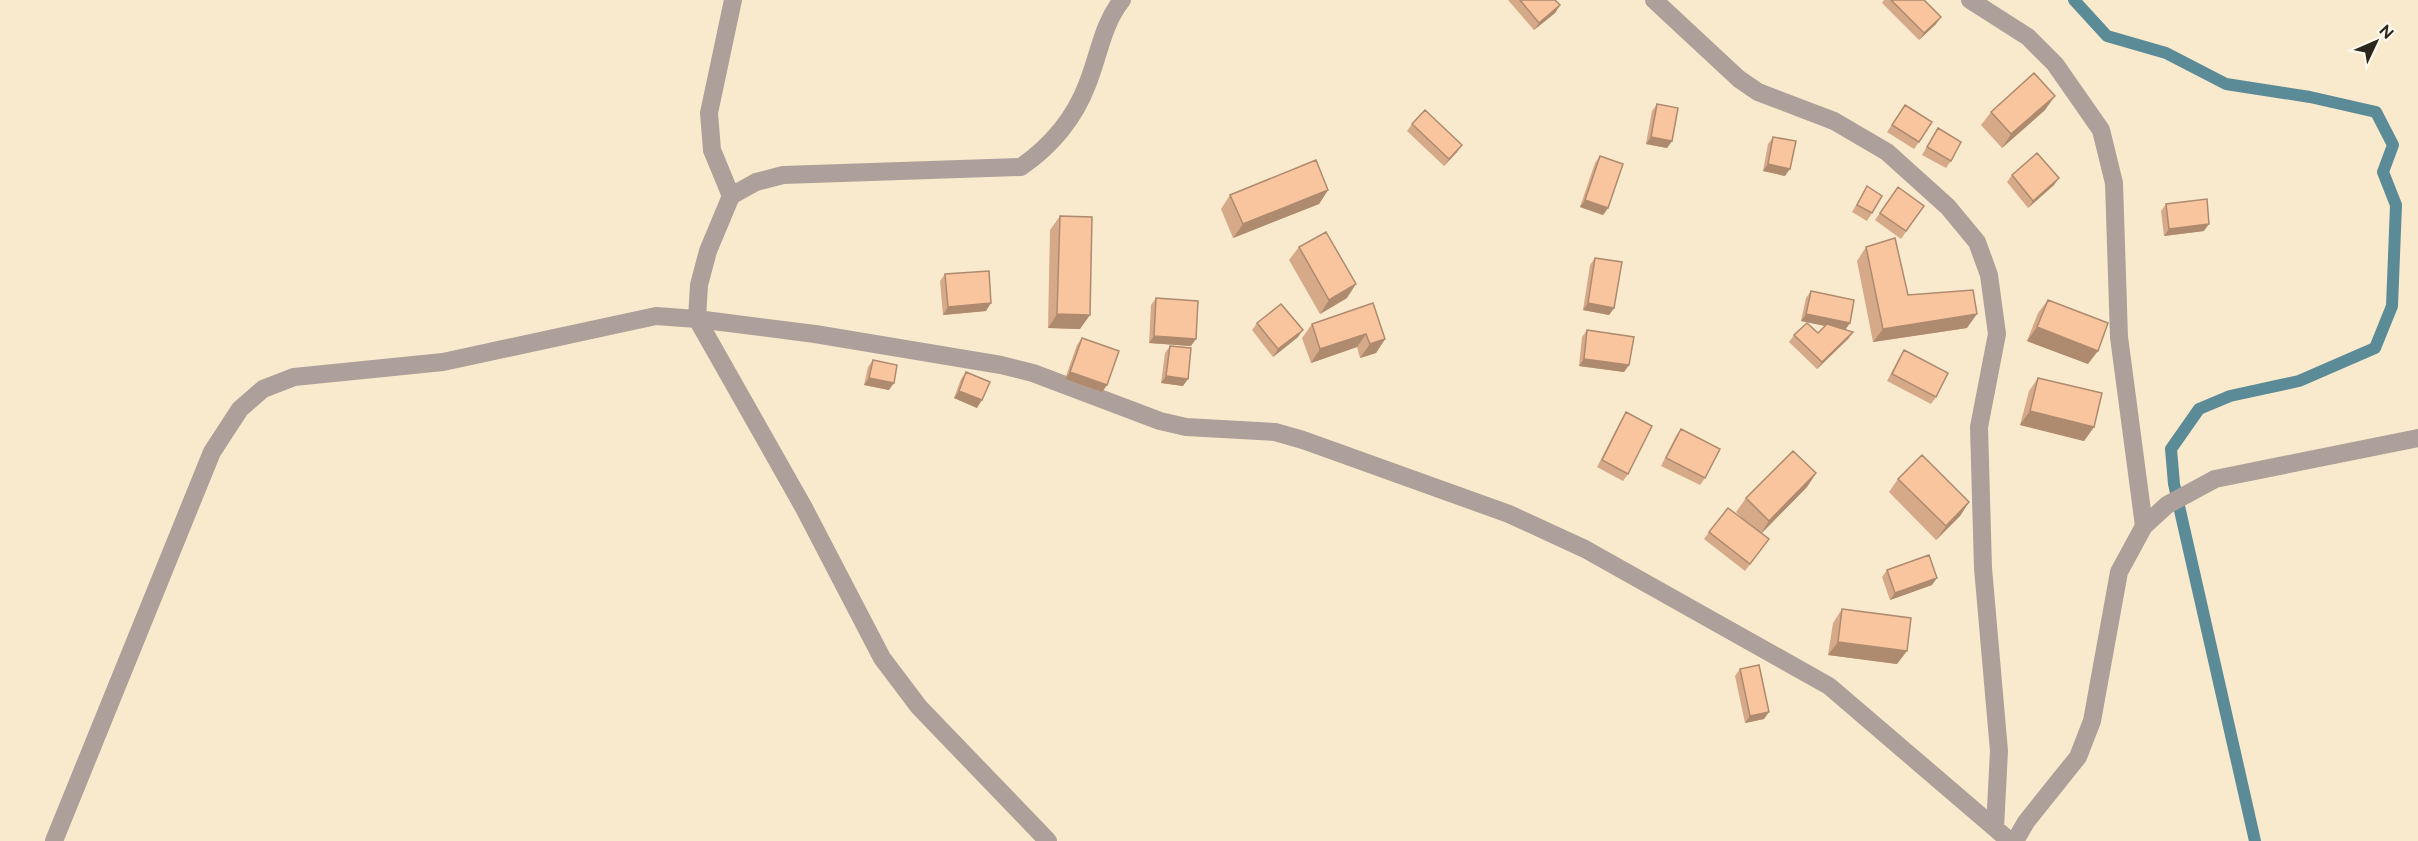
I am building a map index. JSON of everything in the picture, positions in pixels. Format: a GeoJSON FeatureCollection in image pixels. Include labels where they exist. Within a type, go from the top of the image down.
{"type":"FeatureCollection","features":[{"type":"Feature","properties":{"kind":"street"},"geometry":{"type":"LineString","coordinates":[[730,196],[712,150],[709,113],[733,0]]}},
{"type":"Feature","properties":{"kind":"street"},"geometry":{"type":"LineString","coordinates":[[1048,841],[919,707],[882,658],[804,508],[698,319],[699,285],[708,251],[730,196],[756,182],[783,175],[1021,167],[1042,152],[1069,121],[1087,86],[1110,16],[1122,0]]}},
{"type":"Feature","properties":{"kind":"street"},"geometry":{"type":"LineString","coordinates":[[1654,0],[1739,79],[1758,92],[1834,121],[1887,152],[1948,207],[1977,242],[1989,274],[1997,334],[1979,427],[1983,568],[1999,751],[1995,828]]}},
{"type":"Feature","properties":{"kind":"street"},"geometry":{"type":"LineString","coordinates":[[1970,0],[2028,37],[2055,64],[2101,130],[2114,183],[2119,337],[2144,526]]}},
{"type":"Feature","properties":{"kind":"street"},"geometry":{"type":"LineString","coordinates":[[54,841],[212,452],[240,409],[263,388],[294,377],[443,362],[488,354],[656,316],[815,334],[1001,365],[1033,373],[1160,421],[1186,427],[1275,432],[1303,440],[1509,514],[1585,549],[1829,686],[2010,841]]}},
{"type":"Feature","properties":{"kind":"street"},"geometry":{"type":"LineString","coordinates":[[2015,841],[2026,822],[2078,757],[2091,721],[2119,572],[2144,526],[2167,505],[2215,479],[2418,438]]}},
{"type":"Feature","properties":{"kind":"building"},"geometry":{"type":"Polygon","coordinates":[[[1520,0],[1555,0],[1560,5],[1539,23],[1520,0]]]}},
{"type":"Feature","properties":{"kind":"building"},"geometry":{"type":"Polygon","coordinates":[[[1891,0],[1924,0],[1941,17],[1924,33],[1891,0]]]}},
{"type":"Feature","properties":{"kind":"building"},"geometry":{"type":"Polygon","coordinates":[[[2034,73],[2055,96],[2011,134],[1991,112],[2034,73]]]}},
{"type":"Feature","properties":{"kind":"building"},"geometry":{"type":"Polygon","coordinates":[[[1657,104],[1678,108],[1672,141],[1651,137],[1657,104]]]}},
{"type":"Feature","properties":{"kind":"building"},"geometry":{"type":"Polygon","coordinates":[[[1905,105],[1932,122],[1919,142],[1892,125],[1905,105]]]}},
{"type":"Feature","properties":{"kind":"building"},"geometry":{"type":"Polygon","coordinates":[[[1425,110],[1462,145],[1449,159],[1412,124],[1425,110]]]}},
{"type":"Feature","properties":{"kind":"building"},"geometry":{"type":"Polygon","coordinates":[[[1938,128],[1961,142],[1951,161],[1927,147],[1938,128]]]}},
{"type":"Feature","properties":{"kind":"building"},"geometry":{"type":"Polygon","coordinates":[[[1773,137],[1796,141],[1790,169],[1768,164],[1773,137]]]}},
{"type":"Feature","properties":{"kind":"building"},"geometry":{"type":"Polygon","coordinates":[[[2037,153],[2059,178],[2033,201],[2012,175],[2037,153]]]}},
{"type":"Feature","properties":{"kind":"building"},"geometry":{"type":"Polygon","coordinates":[[[1600,156],[1623,164],[1608,208],[1585,200],[1600,156]]]}},
{"type":"Feature","properties":{"kind":"building"},"geometry":{"type":"Polygon","coordinates":[[[1316,160],[1328,190],[1243,224],[1230,195],[1316,160]]]}},
{"type":"Feature","properties":{"kind":"building"},"geometry":{"type":"Polygon","coordinates":[[[1867,186],[1882,196],[1872,213],[1857,205],[1867,186]]]}},
{"type":"Feature","properties":{"kind":"building"},"geometry":{"type":"Polygon","coordinates":[[[1898,187],[1924,206],[1906,231],[1880,213],[1898,187]]]}},
{"type":"Feature","properties":{"kind":"building"},"geometry":{"type":"Polygon","coordinates":[[[2207,199],[2209,224],[2169,229],[2166,204],[2207,199]]]}},
{"type":"Feature","properties":{"kind":"building"},"geometry":{"type":"Polygon","coordinates":[[[1060,216],[1092,217],[1090,315],[1057,314],[1060,216]]]}},
{"type":"Feature","properties":{"kind":"building"},"geometry":{"type":"Polygon","coordinates":[[[1326,232],[1356,284],[1329,300],[1299,247],[1326,232]]]}},
{"type":"Feature","properties":{"kind":"building"},"geometry":{"type":"Polygon","coordinates":[[[1895,238],[1908,295],[1973,290],[1977,314],[1883,329],[1866,247],[1895,238]]]}},
{"type":"Feature","properties":{"kind":"building"},"geometry":{"type":"Polygon","coordinates":[[[1595,258],[1622,262],[1614,308],[1588,303],[1595,258]]]}},
{"type":"Feature","properties":{"kind":"building"},"geometry":{"type":"Polygon","coordinates":[[[989,271],[991,303],[948,307],[945,274],[989,271]]]}},
{"type":"Feature","properties":{"kind":"building"},"geometry":{"type":"Polygon","coordinates":[[[1811,291],[1854,300],[1850,323],[1806,314],[1811,291]]]}},
{"type":"Feature","properties":{"kind":"building"},"geometry":{"type":"Polygon","coordinates":[[[1156,298],[1198,301],[1196,339],[1154,336],[1156,298]]]}},
{"type":"Feature","properties":{"kind":"building"},"geometry":{"type":"Polygon","coordinates":[[[2048,300],[2108,323],[2098,351],[2037,327],[2048,300]]]}},
{"type":"Feature","properties":{"kind":"building"},"geometry":{"type":"Polygon","coordinates":[[[1373,303],[1385,339],[1370,344],[1366,334],[1320,349],[1312,324],[1373,303]]]}},
{"type":"Feature","properties":{"kind":"building"},"geometry":{"type":"Polygon","coordinates":[[[1281,304],[1303,330],[1278,349],[1257,323],[1281,304]]]}},
{"type":"Feature","properties":{"kind":"building"},"geometry":{"type":"Polygon","coordinates":[[[1807,323],[1818,333],[1827,324],[1853,332],[1822,362],[1794,335],[1807,323]]]}},
{"type":"Feature","properties":{"kind":"building"},"geometry":{"type":"Polygon","coordinates":[[[1587,330],[1634,337],[1629,365],[1584,359],[1587,330]]]}},
{"type":"Feature","properties":{"kind":"building"},"geometry":{"type":"Polygon","coordinates":[[[1082,338],[1119,351],[1107,385],[1070,372],[1082,338]]]}},
{"type":"Feature","properties":{"kind":"building"},"geometry":{"type":"Polygon","coordinates":[[[1170,346],[1191,348],[1188,379],[1166,376],[1170,346]]]}},
{"type":"Feature","properties":{"kind":"building"},"geometry":{"type":"Polygon","coordinates":[[[1904,350],[1948,373],[1936,397],[1892,374],[1904,350]]]}},
{"type":"Feature","properties":{"kind":"building"},"geometry":{"type":"Polygon","coordinates":[[[873,360],[897,365],[894,383],[869,378],[873,360]]]}},
{"type":"Feature","properties":{"kind":"building"},"geometry":{"type":"Polygon","coordinates":[[[966,372],[990,382],[982,400],[959,391],[966,372]]]}},
{"type":"Feature","properties":{"kind":"building"},"geometry":{"type":"Polygon","coordinates":[[[2038,378],[2102,393],[2094,427],[2030,411],[2038,378]]]}},
{"type":"Feature","properties":{"kind":"building"},"geometry":{"type":"Polygon","coordinates":[[[1626,412],[1652,426],[1628,474],[1602,460],[1626,412]]]}},
{"type":"Feature","properties":{"kind":"building"},"geometry":{"type":"Polygon","coordinates":[[[1681,429],[1720,449],[1705,478],[1666,458],[1681,429]]]}},
{"type":"Feature","properties":{"kind":"building"},"geometry":{"type":"Polygon","coordinates":[[[1793,451],[1816,473],[1769,521],[1746,498],[1793,451]]]}},
{"type":"Feature","properties":{"kind":"building"},"geometry":{"type":"Polygon","coordinates":[[[1922,455],[1969,502],[1946,526],[1898,479],[1922,455]]]}},
{"type":"Feature","properties":{"kind":"building"},"geometry":{"type":"Polygon","coordinates":[[[1728,508],[1769,539],[1750,564],[1709,532],[1728,508]]]}},
{"type":"Feature","properties":{"kind":"building"},"geometry":{"type":"Polygon","coordinates":[[[1929,555],[1937,578],[1895,593],[1887,570],[1929,555]]]}},
{"type":"Feature","properties":{"kind":"building"},"geometry":{"type":"Polygon","coordinates":[[[1842,609],[1911,618],[1907,651],[1838,642],[1842,609]]]}},
{"type":"Feature","properties":{"kind":"building"},"geometry":{"type":"Polygon","coordinates":[[[1759,665],[1769,712],[1750,716],[1740,669],[1759,665]]]}},
{"type":"Feature","properties":{"kind":"waterway"},"geometry":{"type":"LineString","coordinates":[[2074,0],[2107,36],[2166,53],[2226,84],[2310,97],[2376,112],[2393,145],[2383,172],[2396,205],[2392,306],[2375,348],[2299,381],[2230,396],[2199,409],[2171,449],[2174,484],[2255,841]]}}]}
